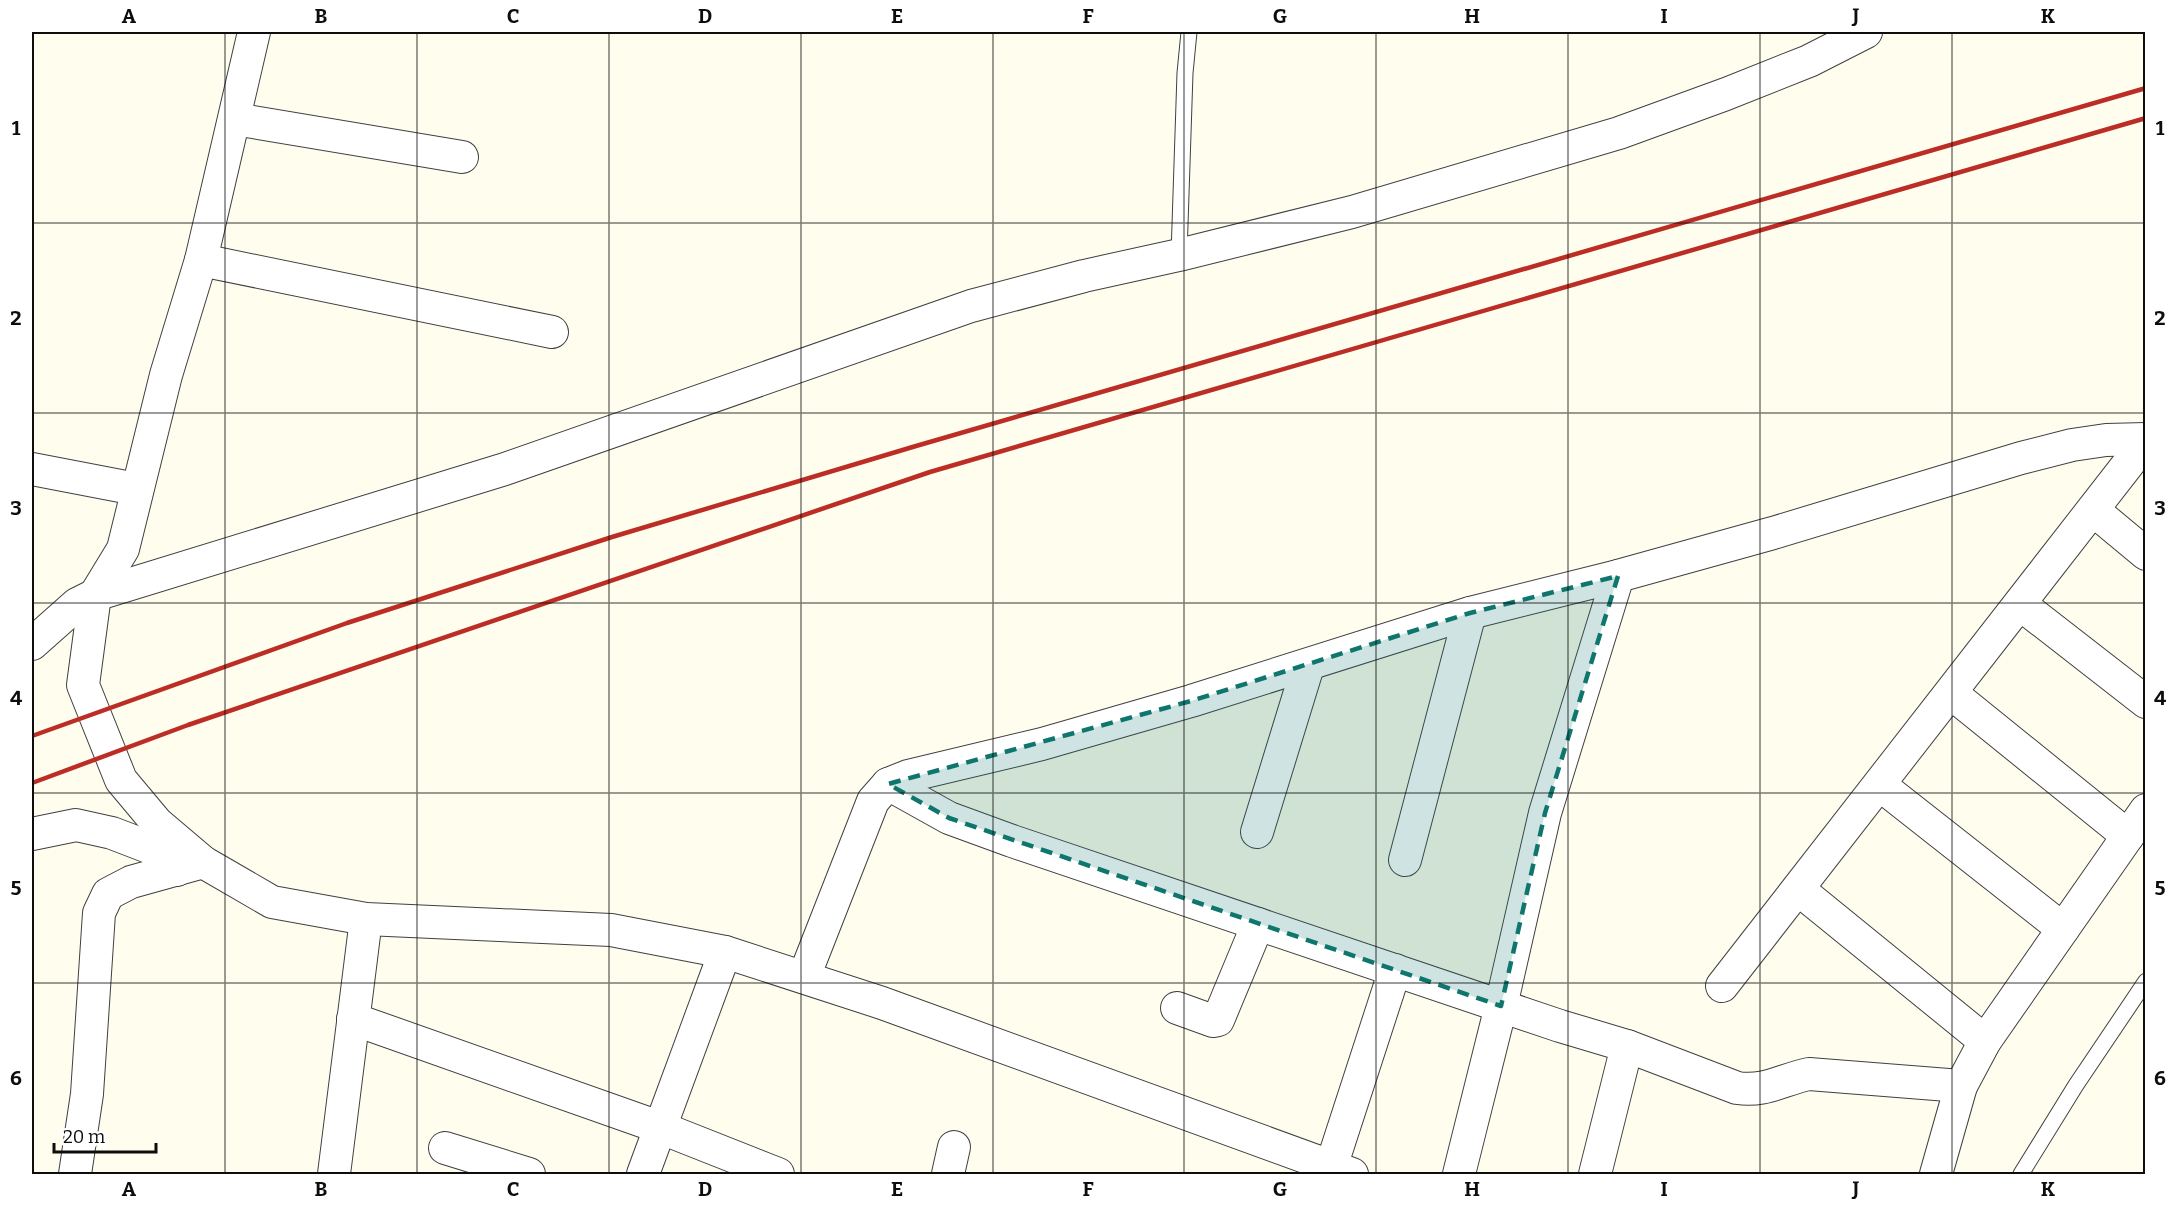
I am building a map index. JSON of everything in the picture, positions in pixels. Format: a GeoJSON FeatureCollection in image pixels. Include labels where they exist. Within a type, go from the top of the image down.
{"type":"FeatureCollection","features":[{"type":"Feature","properties":{"kind":"street"},"geometry":{"type":"LineString","coordinates":[[190,866],[121,780],[83,685],[95,595],[123,549],[166,375],[201,260],[254,32]]}},
{"type":"Feature","properties":{"kind":"street"},"geometry":{"type":"LineString","coordinates":[[32,645],[77,603],[95,595],[505,469],[971,306],[1084,276],[1352,212],[1619,133],[1809,61],[1866,32]]}},
{"type":"Feature","properties":{"kind":"street"},"geometry":{"type":"LineString","coordinates":[[235,119],[462,158]]}},
{"type":"Feature","properties":{"kind":"street"},"geometry":{"type":"LineString","coordinates":[[201,260],[552,332]]}},
{"type":"Feature","properties":{"kind":"street"},"geometry":{"type":"LineString","coordinates":[[804,977],[873,801],[888,784],[908,776],[1042,744],[1308,666],[1470,614],[1773,533],[2021,458],[2072,445],[2106,440],[2145,440]]}},
{"type":"Feature","properties":{"kind":"street"},"geometry":{"type":"LineString","coordinates":[[1722,986],[1880,785],[2145,440]]}},
{"type":"Feature","properties":{"kind":"street"},"geometry":{"type":"LineString","coordinates":[[32,469],[136,489]]}},
{"type":"Feature","properties":{"kind":"street"},"geometry":{"type":"LineString","coordinates":[[2093,510],[2145,555]]}},
{"type":"Feature","properties":{"kind":"street"},"geometry":{"type":"LineString","coordinates":[[1460,1174],[1545,813],[1618,576]]}},
{"type":"Feature","properties":{"kind":"street"},"geometry":{"type":"LineString","coordinates":[[2020,604],[2145,702]]}},
{"type":"Feature","properties":{"kind":"street"},"geometry":{"type":"LineString","coordinates":[[1405,860],[1470,614]]}},
{"type":"Feature","properties":{"kind":"street"},"geometry":{"type":"LineString","coordinates":[[1257,832],[1308,666]]}},
{"type":"Feature","properties":{"kind":"street"},"geometry":{"type":"LineString","coordinates":[[1951,693],[2128,836]]}},
{"type":"Feature","properties":{"kind":"street"},"geometry":{"type":"LineString","coordinates":[[888,784],[949,818],[1501,1006],[1627,1046],[1737,1088],[1754,1090],[1773,1086],[1788,1078],[1809,1074],[1960,1086]]}},
{"type":"Feature","properties":{"kind":"street"},"geometry":{"type":"LineString","coordinates":[[1880,785],[2063,929]]}},
{"type":"Feature","properties":{"kind":"street"},"geometry":{"type":"LineString","coordinates":[[1936,1174],[1960,1086],[1985,1041],[2145,810]]}},
{"type":"Feature","properties":{"kind":"street"},"geometry":{"type":"LineString","coordinates":[[32,834],[76,825],[112,833],[272,902],[366,919],[611,930],[725,952],[882,1003],[1341,1171],[1395,970]]}},
{"type":"Feature","properties":{"kind":"street"},"geometry":{"type":"LineString","coordinates":[[75,1174],[87,1094],[99,913],[108,894],[131,882],[190,866]]}},
{"type":"Feature","properties":{"kind":"street"},"geometry":{"type":"LineString","coordinates":[[1798,889],[1985,1041]]}},
{"type":"Feature","properties":{"kind":"street"},"geometry":{"type":"LineString","coordinates":[[334,1174],[366,919]]}},
{"type":"Feature","properties":{"kind":"street"},"geometry":{"type":"LineString","coordinates":[[1177,1008],[1213,1021],[1218,1020],[1258,924]]}},
{"type":"Feature","properties":{"kind":"street"},"geometry":{"type":"LineString","coordinates":[[643,1174],[725,952]]}},
{"type":"Feature","properties":{"kind":"street"},"geometry":{"type":"LineString","coordinates":[[353,1019],[659,1127],[778,1174]]}},
{"type":"Feature","properties":{"kind":"street"},"geometry":{"type":"LineString","coordinates":[[1595,1174],[1627,1046]]}},
{"type":"Feature","properties":{"kind":"street"},"geometry":{"type":"LineString","coordinates":[[445,1148],[529,1174]]}},
{"type":"Feature","properties":{"kind":"lane"},"geometry":{"type":"LineString","coordinates":[[1179,255],[1185,73],[1189,32]]}},
{"type":"Feature","properties":{"kind":"lane"},"geometry":{"type":"LineString","coordinates":[[2021,1174],[2076,1085],[2145,981]]}},
{"type":"Feature","properties":{"kind":"highlighted area"},"geometry":{"type":"Polygon","coordinates":[[[1618,576],[1545,813],[1501,1006],[949,818],[888,784],[1191,701],[1470,613],[1618,576]]]}},
{"type":"Feature","properties":{"kind":"railway"},"geometry":{"type":"LineString","coordinates":[[32,736],[347,623],[612,537],[916,446],[2146,88]]}},
{"type":"Feature","properties":{"kind":"railway"},"geometry":{"type":"LineString","coordinates":[[32,783],[188,725],[930,472],[2146,118]]}}]}
